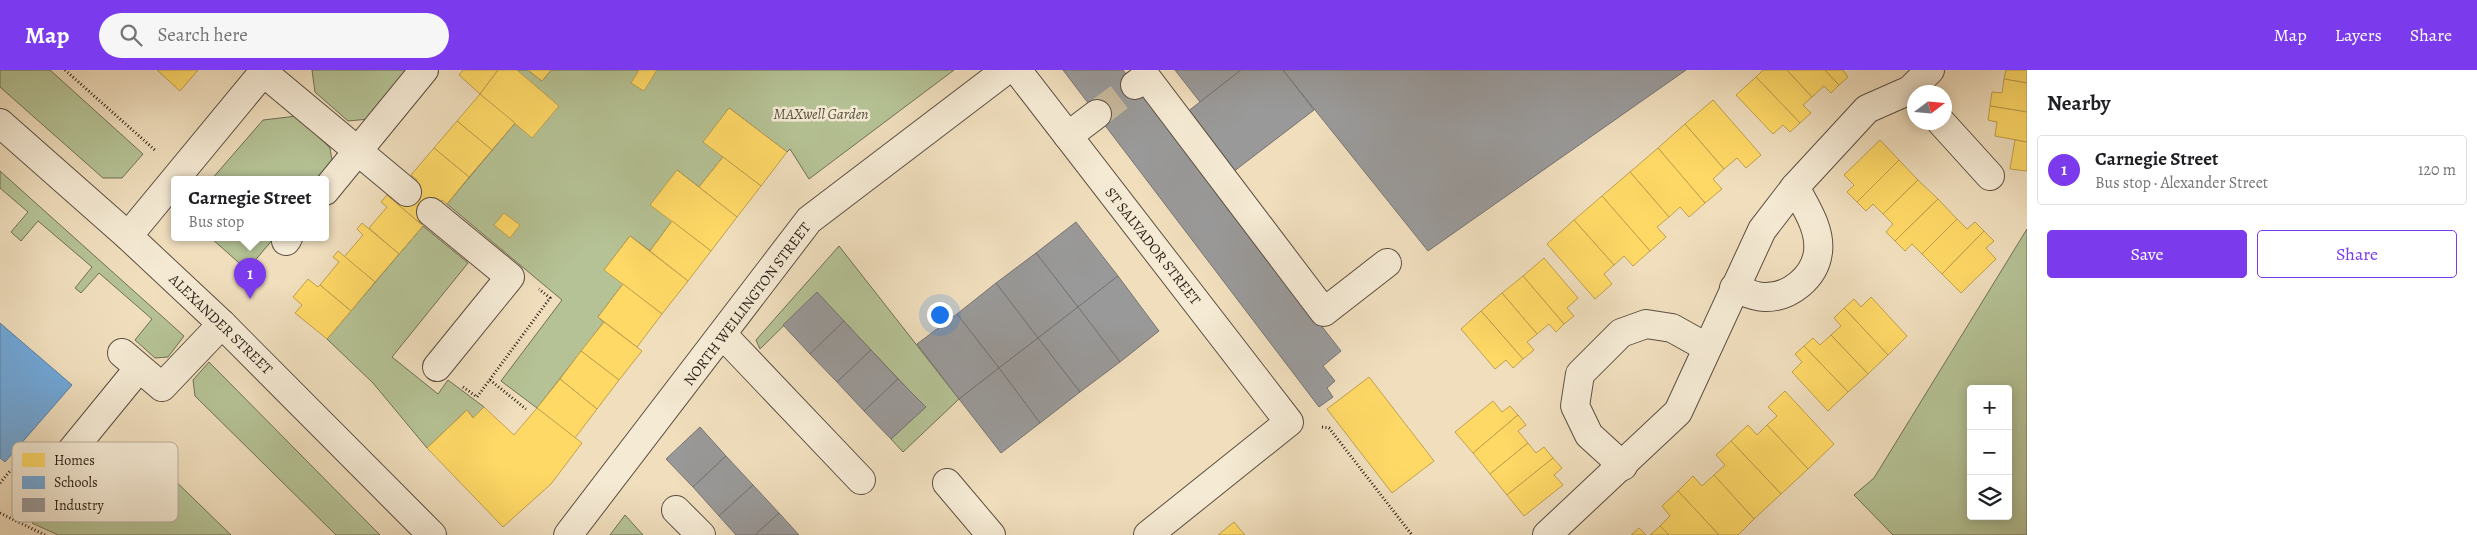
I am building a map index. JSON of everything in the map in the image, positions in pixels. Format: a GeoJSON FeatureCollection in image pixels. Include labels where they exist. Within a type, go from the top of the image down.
{"type":"FeatureCollection","features":[{"type":"Feature","properties":{"kind":"street"},"geometry":{"type":"LineString","coordinates":[[329,186],[424,70]]}},
{"type":"Feature","properties":{"kind":"street","name":"NORTH WELLINGTON STREET"},"geometry":{"type":"LineString","coordinates":[[568,535],[723,335],[809,220],[1006,70]]}},
{"type":"Feature","properties":{"kind":"street","name":"ST SALVADOR STREET"},"geometry":{"type":"LineString","coordinates":[[1016,70],[1289,422]]}},
{"type":"Feature","properties":{"kind":"street"},"geometry":{"type":"LineString","coordinates":[[1918,85],[1930,70]]}},
{"type":"Feature","properties":{"kind":"street"},"geometry":{"type":"LineString","coordinates":[[177,176],[264,71],[407,192]]}},
{"type":"Feature","properties":{"kind":"street"},"geometry":{"type":"LineString","coordinates":[[1135,85],[1146,77],[1324,312],[1387,263]]}},
{"type":"Feature","properties":{"kind":"street"},"geometry":{"type":"LineString","coordinates":[[1547,535],[1623,466],[1678,412],[1706,347],[1762,230],[1795,187],[1867,109],[1907,94]]}},
{"type":"Feature","properties":{"kind":"street"},"geometry":{"type":"LineString","coordinates":[[1068,136],[1097,114]]}},
{"type":"Feature","properties":{"kind":"street","name":"ALEXANDER STREET"},"geometry":{"type":"LineString","coordinates":[[0,123],[128,236],[222,324],[432,535]]}},
{"type":"Feature","properties":{"kind":"street"},"geometry":{"type":"LineString","coordinates":[[1948,130],[1990,176]]}},
{"type":"Feature","properties":{"kind":"street"},"geometry":{"type":"LineString","coordinates":[[128,236],[171,183]]}},
{"type":"Feature","properties":{"kind":"street"},"geometry":{"type":"LineString","coordinates":[[1734,288],[1764,297],[1790,292],[1811,274],[1818,251],[1813,220],[1795,187]]}},
{"type":"Feature","properties":{"kind":"street"},"geometry":{"type":"LineString","coordinates":[[431,212],[510,277],[437,367]]}},
{"type":"Feature","properties":{"kind":"street"},"geometry":{"type":"LineString","coordinates":[[76,442],[131,360],[162,388],[222,324]]}},
{"type":"Feature","properties":{"kind":"street"},"geometry":{"type":"LineString","coordinates":[[1623,466],[1589,435],[1575,406],[1580,374],[1621,333],[1646,324],[1672,328],[1706,347]]}},
{"type":"Feature","properties":{"kind":"street"},"geometry":{"type":"LineString","coordinates":[[723,335],[861,480]]}},
{"type":"Feature","properties":{"kind":"street"},"geometry":{"type":"LineString","coordinates":[[1148,535],[1289,422]]}},
{"type":"Feature","properties":{"kind":"street"},"geometry":{"type":"LineString","coordinates":[[948,483],[992,535]]}},
{"type":"Feature","properties":{"kind":"street"},"geometry":{"type":"LineString","coordinates":[[676,510],[701,535]]}},
{"type":"Feature","properties":{"kind":"path"},"geometry":{"type":"LineString","coordinates":[[65,70],[180,172]]}},
{"type":"Feature","properties":{"kind":"path"},"geometry":{"type":"LineString","coordinates":[[437,367],[477,397],[550,298],[526,278],[510,277]]}},
{"type":"Feature","properties":{"kind":"path"},"geometry":{"type":"LineString","coordinates":[[490,380],[526,409]]}},
{"type":"Feature","properties":{"kind":"path"},"geometry":{"type":"LineString","coordinates":[[1289,422],[1329,428],[1412,535]]}},
{"type":"Feature","properties":{"kind":"path"},"geometry":{"type":"LineString","coordinates":[[0,513],[12,519]]}},
{"type":"Feature","properties":{"kind":"path"},"geometry":{"type":"LineString","coordinates":[[18,522],[45,535]]}},
{"type":"Feature","properties":{"kind":"green space"},"geometry":{"type":"Polygon","coordinates":[[[0,70],[50,70],[143,154],[122,178],[103,178],[0,87],[0,70]]]}},
{"type":"Feature","properties":{"kind":"green space"},"geometry":{"type":"Polygon","coordinates":[[[312,70],[410,70],[369,119],[348,121],[315,92],[312,70]]]}},
{"type":"Feature","properties":{"kind":"green space","name":"MAXwell Garden"},"geometry":{"type":"Polygon","coordinates":[[[517,70],[528,70],[542,81],[551,70],[954,70],[809,179],[790,149],[787,152],[729,108],[704,142],[723,157],[699,187],[677,170],[672,221],[650,251],[630,236],[605,269],[623,284],[598,317],[604,322],[537,408],[501,381],[562,300],[447,204],[515,123],[517,70]]]}},
{"type":"Feature","properties":{"kind":"green space"},"geometry":{"type":"Polygon","coordinates":[[[297,116],[330,148],[333,166],[325,176],[214,176],[263,120],[297,116]]]}},
{"type":"Feature","properties":{"kind":"green space"},"geometry":{"type":"Polygon","coordinates":[[[0,171],[184,336],[168,357],[155,358],[135,340],[152,319],[99,273],[81,293],[75,288],[92,267],[38,221],[21,241],[11,232],[28,212],[0,188],[0,171]]]}},
{"type":"Feature","properties":{"kind":"green space"},"geometry":{"type":"Polygon","coordinates":[[[423,226],[468,263],[392,357],[438,394],[448,380],[484,407],[473,418],[467,410],[427,448],[373,383],[327,339],[423,226]]]}},
{"type":"Feature","properties":{"kind":"green space"},"geometry":{"type":"Polygon","coordinates":[[[2027,229],[2027,535],[1893,535],[1854,495],[1874,478],[2027,229]]]}},
{"type":"Feature","properties":{"kind":"green space"},"geometry":{"type":"Polygon","coordinates":[[[214,241],[271,241],[247,270],[214,241]]]}},
{"type":"Feature","properties":{"kind":"green space"},"geometry":{"type":"Polygon","coordinates":[[[839,246],[959,399],[903,452],[891,439],[925,407],[817,293],[760,349],[756,340],[839,246]]]}},
{"type":"Feature","properties":{"kind":"green space"},"geometry":{"type":"Polygon","coordinates":[[[209,362],[380,535],[336,535],[195,396],[193,380],[209,362]]]}},
{"type":"Feature","properties":{"kind":"green space"},"geometry":{"type":"Polygon","coordinates":[[[178,484],[231,535],[58,535],[32,523],[178,522],[178,484]]]}},
{"type":"Feature","properties":{"kind":"green space"},"geometry":{"type":"Polygon","coordinates":[[[625,515],[643,535],[610,535],[625,515]]]}},
{"type":"Feature","properties":{"kind":"building: Homes"},"geometry":{"type":"Polygon","coordinates":[[[157,70],[198,70],[180,91],[157,70]]]}},
{"type":"Feature","properties":{"kind":"building: Homes"},"geometry":{"type":"Polygon","coordinates":[[[463,70],[498,70],[480,94],[459,75],[463,70]]]}},
{"type":"Feature","properties":{"kind":"building: Homes"},"geometry":{"type":"Polygon","coordinates":[[[498,70],[517,70],[559,106],[532,138],[480,94],[498,70]]]}},
{"type":"Feature","properties":{"kind":"building: Homes"},"geometry":{"type":"Polygon","coordinates":[[[528,70],[551,70],[542,81],[528,70]]]}},
{"type":"Feature","properties":{"kind":"building: Homes"},"geometry":{"type":"Polygon","coordinates":[[[639,70],[657,70],[644,91],[631,83],[639,70]]]}},
{"type":"Feature","properties":{"kind":"building: Homes"},"geometry":{"type":"Polygon","coordinates":[[[1763,70],[1787,70],[1812,97],[1803,105],[1811,113],[1800,123],[1756,77],[1763,70]]]}},
{"type":"Feature","properties":{"kind":"building: Homes"},"geometry":{"type":"Polygon","coordinates":[[[1787,70],[1825,70],[1839,85],[1831,93],[1824,86],[1812,97],[1787,70]]]}},
{"type":"Feature","properties":{"kind":"building: Homes"},"geometry":{"type":"Polygon","coordinates":[[[1825,70],[1843,70],[1848,77],[1839,85],[1825,70]]]}},
{"type":"Feature","properties":{"kind":"building: Homes"},"geometry":{"type":"Polygon","coordinates":[[[2006,70],[2027,70],[2027,83],[2004,79],[2006,70]]]}},
{"type":"Feature","properties":{"kind":"building: Homes"},"geometry":{"type":"Polygon","coordinates":[[[1756,77],[1800,123],[1790,132],[1783,125],[1773,134],[1736,95],[1756,77]]]}},
{"type":"Feature","properties":{"kind":"building: Homes"},"geometry":{"type":"Polygon","coordinates":[[[2004,79],[2027,83],[2027,112],[1990,106],[1992,92],[2002,93],[2004,79]]]}},
{"type":"Feature","properties":{"kind":"building: Homes"},"geometry":{"type":"Polygon","coordinates":[[[480,94],[515,123],[492,150],[457,121],[480,94]]]}},
{"type":"Feature","properties":{"kind":"building: Homes"},"geometry":{"type":"Polygon","coordinates":[[[1713,100],[1761,155],[1746,168],[1737,158],[1724,169],[1685,124],[1713,100]]]}},
{"type":"Feature","properties":{"kind":"building: Homes"},"geometry":{"type":"Polygon","coordinates":[[[1990,106],[2027,112],[2027,142],[1995,136],[1997,122],[1988,120],[1990,106]]]}},
{"type":"Feature","properties":{"kind":"building: Homes"},"geometry":{"type":"Polygon","coordinates":[[[729,108],[787,152],[761,186],[703,142],[729,108]]]}},
{"type":"Feature","properties":{"kind":"building: Homes"},"geometry":{"type":"Polygon","coordinates":[[[457,121],[492,150],[469,177],[434,148],[457,121]]]}},
{"type":"Feature","properties":{"kind":"building: Homes"},"geometry":{"type":"Polygon","coordinates":[[[1685,124],[1724,169],[1713,179],[1722,189],[1705,203],[1658,148],[1685,124]]]}},
{"type":"Feature","properties":{"kind":"building: Homes"},"geometry":{"type":"Polygon","coordinates":[[[1880,140],[1899,160],[1857,202],[1847,192],[1854,185],[1844,175],[1880,140]]]}},
{"type":"Feature","properties":{"kind":"building: Homes"},"geometry":{"type":"Polygon","coordinates":[[[2015,140],[2027,142],[2027,171],[2010,169],[2015,140]]]}},
{"type":"Feature","properties":{"kind":"building: Homes"},"geometry":{"type":"Polygon","coordinates":[[[434,148],[469,177],[447,204],[442,200],[421,224],[397,204],[417,180],[411,175],[434,148]]]}},
{"type":"Feature","properties":{"kind":"building: Homes"},"geometry":{"type":"Polygon","coordinates":[[[1658,148],[1705,203],[1689,217],[1680,207],[1669,217],[1630,172],[1658,148]]]}},
{"type":"Feature","properties":{"kind":"building: Homes"},"geometry":{"type":"Polygon","coordinates":[[[723,157],[761,186],[737,217],[699,187],[723,157]]]}},
{"type":"Feature","properties":{"kind":"building: Homes"},"geometry":{"type":"Polygon","coordinates":[[[1899,160],[1918,180],[1883,214],[1873,204],[1866,211],[1857,202],[1899,160]]]}},
{"type":"Feature","properties":{"kind":"building: Homes"},"geometry":{"type":"Polygon","coordinates":[[[677,170],[737,217],[711,251],[650,205],[677,170]]]}},
{"type":"Feature","properties":{"kind":"building: Homes"},"geometry":{"type":"Polygon","coordinates":[[[1630,172],[1669,217],[1657,227],[1666,237],[1650,251],[1602,196],[1630,172]]]}},
{"type":"Feature","properties":{"kind":"building: Homes"},"geometry":{"type":"Polygon","coordinates":[[[1918,180],[1938,199],[1895,241],[1886,232],[1893,224],[1883,214],[1918,180]]]}},
{"type":"Feature","properties":{"kind":"building: Homes"},"geometry":{"type":"Polygon","coordinates":[[[387,195],[423,226],[399,254],[369,228],[387,207],[381,202],[387,195]]]}},
{"type":"Feature","properties":{"kind":"building: Homes"},"geometry":{"type":"Polygon","coordinates":[[[1602,196],[1650,251],[1633,266],[1624,256],[1614,265],[1574,220],[1602,196]]]}},
{"type":"Feature","properties":{"kind":"building: Homes"},"geometry":{"type":"Polygon","coordinates":[[[1938,199],[1957,219],[1922,254],[1912,244],[1905,251],[1895,241],[1938,199]]]}},
{"type":"Feature","properties":{"kind":"building: Homes"},"geometry":{"type":"Polygon","coordinates":[[[504,213],[520,225],[510,238],[494,225],[504,213]]]}},
{"type":"Feature","properties":{"kind":"building: Homes"},"geometry":{"type":"Polygon","coordinates":[[[1957,219],[1967,229],[1975,222],[1984,231],[1942,274],[1922,254],[1957,219]]]}},
{"type":"Feature","properties":{"kind":"building: Homes"},"geometry":{"type":"Polygon","coordinates":[[[1574,220],[1614,265],[1604,274],[1612,284],[1595,299],[1547,244],[1574,220]]]}},
{"type":"Feature","properties":{"kind":"building: Homes"},"geometry":{"type":"Polygon","coordinates":[[[672,221],[711,251],[688,281],[650,251],[672,221]]]}},
{"type":"Feature","properties":{"kind":"building: Homes"},"geometry":{"type":"Polygon","coordinates":[[[362,223],[399,254],[375,282],[344,257],[363,235],[357,229],[362,223]]]}},
{"type":"Feature","properties":{"kind":"building: Homes"},"geometry":{"type":"Polygon","coordinates":[[[1984,231],[1994,241],[1986,248],[1996,259],[1961,293],[1942,274],[1984,231]]]}},
{"type":"Feature","properties":{"kind":"building: Homes"},"geometry":{"type":"Polygon","coordinates":[[[630,236],[688,281],[662,314],[604,270],[630,236]]]}},
{"type":"Feature","properties":{"kind":"building: Homes"},"geometry":{"type":"Polygon","coordinates":[[[338,251],[375,282],[351,311],[320,285],[339,262],[333,257],[338,251]]]}},
{"type":"Feature","properties":{"kind":"building: Homes"},"geometry":{"type":"Polygon","coordinates":[[[1544,258],[1578,298],[1567,308],[1574,316],[1564,324],[1523,276],[1544,258]]]}},
{"type":"Feature","properties":{"kind":"building: Homes"},"geometry":{"type":"Polygon","coordinates":[[[1523,276],[1564,324],[1556,332],[1549,324],[1537,334],[1502,293],[1523,276]]]}},
{"type":"Feature","properties":{"kind":"building: Homes"},"geometry":{"type":"Polygon","coordinates":[[[308,279],[318,287],[320,285],[351,311],[327,339],[295,313],[302,305],[293,297],[308,279]]]}},
{"type":"Feature","properties":{"kind":"building: Homes"},"geometry":{"type":"Polygon","coordinates":[[[623,284],[662,314],[637,347],[598,317],[623,284]]]}},
{"type":"Feature","properties":{"kind":"building: Homes"},"geometry":{"type":"Polygon","coordinates":[[[1502,293],[1537,334],[1527,342],[1534,350],[1523,359],[1481,311],[1502,293]]]}},
{"type":"Feature","properties":{"kind":"building: Homes"},"geometry":{"type":"Polygon","coordinates":[[[1871,297],[1907,336],[1888,355],[1844,308],[1854,299],[1861,307],[1871,297]]]}},
{"type":"Feature","properties":{"kind":"building: Homes"},"geometry":{"type":"Polygon","coordinates":[[[1844,308],[1888,355],[1868,374],[1831,335],[1841,326],[1834,318],[1844,308]]]}},
{"type":"Feature","properties":{"kind":"building: Homes"},"geometry":{"type":"Polygon","coordinates":[[[1481,311],[1523,359],[1513,368],[1506,360],[1495,369],[1461,329],[1481,311]]]}},
{"type":"Feature","properties":{"kind":"building: Homes"},"geometry":{"type":"Polygon","coordinates":[[[604,322],[642,351],[619,380],[581,351],[604,322]]]}},
{"type":"Feature","properties":{"kind":"building: Homes"},"geometry":{"type":"Polygon","coordinates":[[[1831,335],[1868,374],[1848,392],[1804,346],[1813,338],[1820,345],[1831,335]]]}},
{"type":"Feature","properties":{"kind":"building: Homes"},"geometry":{"type":"Polygon","coordinates":[[[1804,346],[1848,392],[1828,411],[1792,372],[1802,362],[1795,354],[1804,346]]]}},
{"type":"Feature","properties":{"kind":"building: Homes"},"geometry":{"type":"Polygon","coordinates":[[[581,351],[619,380],[597,409],[560,379],[581,351]]]}},
{"type":"Feature","properties":{"kind":"building: Homes"},"geometry":{"type":"Polygon","coordinates":[[[1369,377],[1434,461],[1392,493],[1327,409],[1369,377]]]}},
{"type":"Feature","properties":{"kind":"building: Homes"},"geometry":{"type":"Polygon","coordinates":[[[560,379],[597,409],[575,438],[537,408],[560,379]]]}},
{"type":"Feature","properties":{"kind":"building: Homes"},"geometry":{"type":"Polygon","coordinates":[[[1785,391],[1834,444],[1808,469],[1767,425],[1777,416],[1768,407],[1785,391]]]}},
{"type":"Feature","properties":{"kind":"building: Homes"},"geometry":{"type":"Polygon","coordinates":[[[1493,401],[1502,412],[1510,406],[1518,415],[1473,453],[1455,432],[1493,401]]]}},
{"type":"Feature","properties":{"kind":"building: Homes"},"geometry":{"type":"Polygon","coordinates":[[[484,407],[514,435],[537,408],[582,443],[551,484],[503,527],[427,448],[467,410],[473,418],[484,407]]]}},
{"type":"Feature","properties":{"kind":"building: Homes"},"geometry":{"type":"Polygon","coordinates":[[[1518,415],[1526,425],[1518,431],[1528,443],[1490,474],[1473,453],[1518,415]]]}},
{"type":"Feature","properties":{"kind":"building: Homes"},"geometry":{"type":"Polygon","coordinates":[[[1748,425],[1757,435],[1767,425],[1808,469],[1781,494],[1731,441],[1748,425]]]}},
{"type":"Feature","properties":{"kind":"building: Homes"},"geometry":{"type":"Polygon","coordinates":[[[1731,441],[1781,494],[1754,519],[1714,475],[1725,465],[1716,455],[1731,441]]]}},
{"type":"Feature","properties":{"kind":"building: Homes"},"geometry":{"type":"Polygon","coordinates":[[[1528,443],[1536,453],[1544,447],[1553,458],[1507,495],[1490,474],[1528,443]]]}},
{"type":"Feature","properties":{"kind":"building: Homes"},"geometry":{"type":"Polygon","coordinates":[[[1553,458],[1562,468],[1554,475],[1563,485],[1524,516],[1507,495],[1553,458]]]}},
{"type":"Feature","properties":{"kind":"building: Homes"},"geometry":{"type":"Polygon","coordinates":[[[1714,475],[1754,519],[1738,535],[1719,535],[1678,491],[1693,476],[1702,486],[1714,475]]]}},
{"type":"Feature","properties":{"kind":"building: Homes"},"geometry":{"type":"Polygon","coordinates":[[[1678,491],[1719,535],[1669,535],[1660,526],[1670,516],[1662,506],[1678,491]]]}},
{"type":"Feature","properties":{"kind":"building: Homes"},"geometry":{"type":"Polygon","coordinates":[[[1234,522],[1245,535],[1218,535],[1234,522]]]}},
{"type":"Feature","properties":{"kind":"building: Homes"},"geometry":{"type":"Polygon","coordinates":[[[1660,526],[1669,535],[1650,535],[1660,526]]]}},
{"type":"Feature","properties":{"kind":"building: Homes"},"geometry":{"type":"Polygon","coordinates":[[[1639,528],[1646,535],[1631,535],[1639,528]]]}},
{"type":"Feature","properties":{"kind":"building: Schools"},"geometry":{"type":"Polygon","coordinates":[[[0,323],[72,385],[22,442],[12,442],[12,454],[5,462],[0,458],[0,323]]]}},
{"type":"Feature","properties":{"kind":"building: Industry"},"geometry":{"type":"Polygon","coordinates":[[[1063,70],[1123,70],[1341,351],[1323,366],[1335,381],[1327,388],[1333,397],[1319,407],[1063,70]]]}},
{"type":"Feature","properties":{"kind":"building: Industry"},"geometry":{"type":"Polygon","coordinates":[[[1175,70],[1241,70],[1200,102],[1175,70]]]}},
{"type":"Feature","properties":{"kind":"building: Industry"},"geometry":{"type":"Polygon","coordinates":[[[1241,70],[1283,70],[1314,110],[1233,172],[1187,112],[1241,70]]]}},
{"type":"Feature","properties":{"kind":"building: Industry"},"geometry":{"type":"Polygon","coordinates":[[[1283,70],[1686,70],[1428,251],[1283,70]]]}},
{"type":"Feature","properties":{"kind":"building: Industry"},"geometry":{"type":"Polygon","coordinates":[[[1076,222],[1118,276],[1078,307],[1036,253],[1076,222]]]}},
{"type":"Feature","properties":{"kind":"building: Industry"},"geometry":{"type":"Polygon","coordinates":[[[1036,253],[1078,307],[1038,338],[996,283],[1036,253]]]}},
{"type":"Feature","properties":{"kind":"building: Industry"},"geometry":{"type":"Polygon","coordinates":[[[1118,276],[1159,331],[1120,362],[1078,307],[1118,276]]]}},
{"type":"Feature","properties":{"kind":"building: Industry"},"geometry":{"type":"Polygon","coordinates":[[[996,283],[1038,338],[999,368],[957,314],[996,283]]]}},
{"type":"Feature","properties":{"kind":"building: Industry"},"geometry":{"type":"Polygon","coordinates":[[[817,292],[844,321],[810,354],[783,325],[817,292]]]}},
{"type":"Feature","properties":{"kind":"building: Industry"},"geometry":{"type":"Polygon","coordinates":[[[1078,307],[1120,362],[1080,392],[1038,338],[1078,307]]]}},
{"type":"Feature","properties":{"kind":"building: Industry"},"geometry":{"type":"Polygon","coordinates":[[[957,314],[999,368],[959,399],[917,344],[957,314]]]}},
{"type":"Feature","properties":{"kind":"building: Industry"},"geometry":{"type":"Polygon","coordinates":[[[844,321],[871,350],[837,382],[810,354],[844,321]]]}},
{"type":"Feature","properties":{"kind":"building: Industry"},"geometry":{"type":"Polygon","coordinates":[[[1038,338],[1080,392],[1040,423],[999,368],[1038,338]]]}},
{"type":"Feature","properties":{"kind":"building: Industry"},"geometry":{"type":"Polygon","coordinates":[[[871,350],[898,379],[864,411],[837,382],[871,350]]]}},
{"type":"Feature","properties":{"kind":"building: Industry"},"geometry":{"type":"Polygon","coordinates":[[[999,368],[1040,423],[1001,453],[959,399],[999,368]]]}},
{"type":"Feature","properties":{"kind":"building: Industry"},"geometry":{"type":"Polygon","coordinates":[[[898,379],[926,407],[891,439],[864,411],[898,379]]]}},
{"type":"Feature","properties":{"kind":"building: Industry"},"geometry":{"type":"Polygon","coordinates":[[[700,427],[726,456],[693,487],[666,459],[700,427]]]}},
{"type":"Feature","properties":{"kind":"building: Industry"},"geometry":{"type":"Polygon","coordinates":[[[726,456],[753,485],[719,516],[693,487],[726,456]]]}},
{"type":"Feature","properties":{"kind":"building: Industry"},"geometry":{"type":"Polygon","coordinates":[[[753,485],[779,513],[755,535],[736,535],[719,516],[753,485]]]}},
{"type":"Feature","properties":{"kind":"building: Industry"},"geometry":{"type":"Polygon","coordinates":[[[779,513],[799,535],[755,535],[779,513]]]}},
{"type":"Feature","properties":{"kind":"tunnel"},"geometry":{"type":"LineString","coordinates":[[1097,114],[1135,85]]}},
{"type":"Feature","properties":{"kind":"place","name":"Carnegie Street"},"geometry":{"type":"Point","coordinates":[250,299]}}]}
